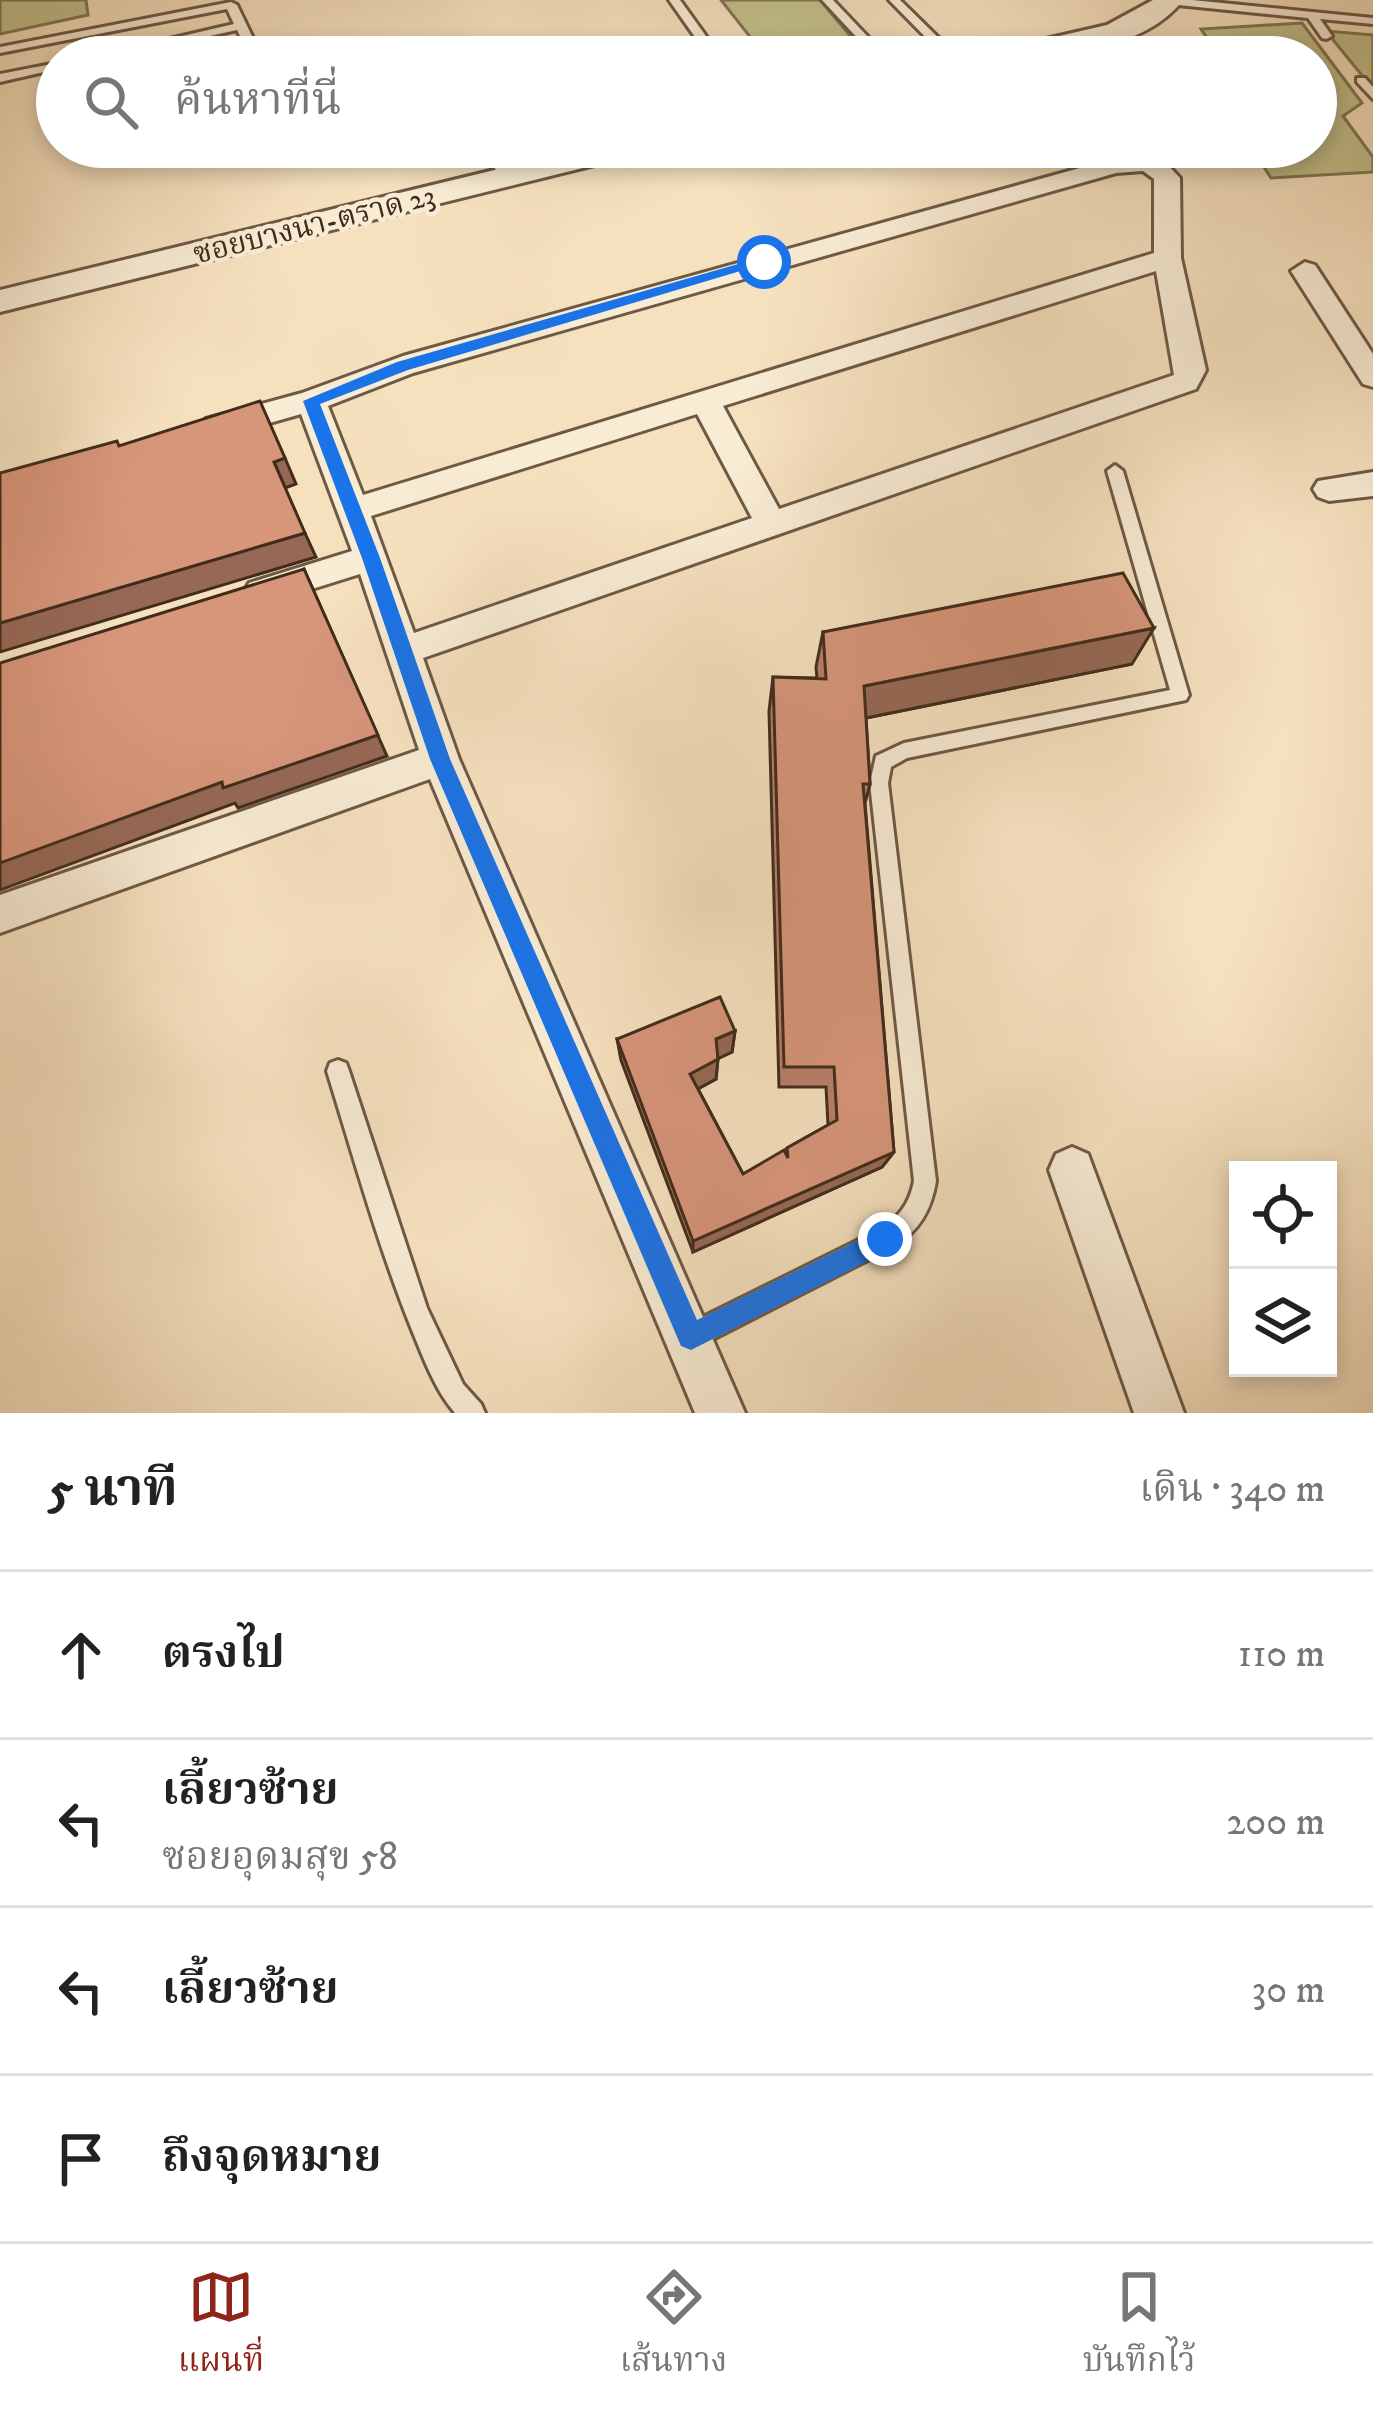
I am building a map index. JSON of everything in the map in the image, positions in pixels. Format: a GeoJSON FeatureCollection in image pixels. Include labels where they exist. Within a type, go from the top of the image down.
{"type":"FeatureCollection","features":[{"type":"Feature","properties":{"kind":"street"},"geometry":{"type":"LineString","coordinates":[[1089,36],[1130,26],[1168,1]]}},
{"type":"Feature","properties":{"kind":"street","name":"ซอยบางนา-ตราด 23"},"geometry":{"type":"LineString","coordinates":[[0,301],[477,168]]}},
{"type":"Feature","properties":{"kind":"street"},"geometry":{"type":"LineString","coordinates":[[178,438],[311,401],[403,366],[1115,168]]}},
{"type":"Feature","properties":{"kind":"street"},"geometry":{"type":"LineString","coordinates":[[405,650],[1186,382],[1191,370],[1167,258],[1167,178],[1156,168]]}},
{"type":"Feature","properties":{"kind":"street"},"geometry":{"type":"LineString","coordinates":[[352,510],[1167,258]]}},
{"type":"Feature","properties":{"kind":"street"},"geometry":{"type":"LineString","coordinates":[[1305,272],[1373,377]]}},
{"type":"Feature","properties":{"kind":"street"},"geometry":{"type":"LineString","coordinates":[[311,401],[405,650],[440,759],[721,1413]]}},
{"type":"Feature","properties":{"kind":"street"},"geometry":{"type":"LineString","coordinates":[[706,402],[772,525]]}},
{"type":"Feature","properties":{"kind":"street"},"geometry":{"type":"LineString","coordinates":[[1329,489],[1373,484]]}},
{"type":"Feature","properties":{"kind":"street"},"geometry":{"type":"LineString","coordinates":[[218,605],[371,558]]}},
{"type":"Feature","properties":{"kind":"street"},"geometry":{"type":"LineString","coordinates":[[0,914],[440,759]]}},
{"type":"Feature","properties":{"kind":"street"},"geometry":{"type":"LineString","coordinates":[[1072,1170],[1159,1413]]}},
{"type":"Feature","properties":{"kind":"lane"},"geometry":{"type":"LineString","coordinates":[[674,0],[700,36]]}},
{"type":"Feature","properties":{"kind":"lane"},"geometry":{"type":"LineString","coordinates":[[827,0],[861,36]]}},
{"type":"Feature","properties":{"kind":"lane"},"geometry":{"type":"LineString","coordinates":[[894,0],[931,36]]}},
{"type":"Feature","properties":{"kind":"lane"},"geometry":{"type":"LineString","coordinates":[[1168,1],[1373,21]]}},
{"type":"Feature","properties":{"kind":"lane"},"geometry":{"type":"LineString","coordinates":[[72,36],[231,5],[246,36]]}},
{"type":"Feature","properties":{"kind":"lane"},"geometry":{"type":"LineString","coordinates":[[1312,16],[1326,36]]}},
{"type":"Feature","properties":{"kind":"lane"},"geometry":{"type":"LineString","coordinates":[[195,36],[241,26]]}},
{"type":"Feature","properties":{"kind":"lane"},"geometry":{"type":"LineString","coordinates":[[0,50],[36,43]]}},
{"type":"Feature","properties":{"kind":"lane"},"geometry":{"type":"LineString","coordinates":[[0,78],[36,70]]}},
{"type":"Feature","properties":{"kind":"lane"},"geometry":{"type":"LineString","coordinates":[[1360,80],[1373,95]]}},
{"type":"Feature","properties":{"kind":"lane"},"geometry":{"type":"LineString","coordinates":[[691,1337],[904,1228],[922,1204],[925,1181],[879,783],[883,762],[904,751],[1180,695],[1115,471]]}},
{"type":"Feature","properties":{"kind":"lane"},"geometry":{"type":"LineString","coordinates":[[338,1071],[433,1352],[458,1404],[472,1413]]}},
{"type":"Feature","properties":{"kind":"shaded area"},"geometry":{"type":"Polygon","coordinates":[[[0,0],[86,0],[88,15],[0,34],[0,0]]]}},
{"type":"Feature","properties":{"kind":"shaded area"},"geometry":{"type":"Polygon","coordinates":[[[721,0],[820,0],[850,36],[749,36],[721,0]]]}},
{"type":"Feature","properties":{"kind":"shaded area"},"geometry":{"type":"Polygon","coordinates":[[[1302,23],[1312,36],[1206,36],[1201,29],[1302,23]]]}},
{"type":"Feature","properties":{"kind":"shaded area"},"geometry":{"type":"Polygon","coordinates":[[[1326,31],[1373,35],[1373,89],[1337,45],[1337,36],[1326,31]]]}},
{"type":"Feature","properties":{"kind":"shaded area"},"geometry":{"type":"Polygon","coordinates":[[[1337,70],[1362,103],[1343,116],[1373,157],[1373,172],[1271,178],[1265,168],[1337,168],[1337,70]]]}},
{"type":"Feature","properties":{"kind":"building"},"geometry":{"type":"Polygon","coordinates":[[[260,401],[285,458],[274,462],[305,533],[0,623],[0,473],[117,441],[119,446],[260,401]]]}},
{"type":"Feature","properties":{"kind":"building"},"geometry":{"type":"Polygon","coordinates":[[[304,569],[378,735],[223,788],[222,782],[0,863],[0,663],[304,569]]]}},
{"type":"Feature","properties":{"kind":"building"},"geometry":{"type":"Polygon","coordinates":[[[1123,573],[1154,628],[864,686],[870,784],[863,784],[894,1152],[693,1241],[617,1039],[720,997],[735,1031],[716,1039],[718,1059],[690,1074],[743,1174],[784,1150],[788,1158],[787,1148],[837,1120],[834,1067],[784,1067],[773,677],[826,679],[823,632],[1123,573]]]}},
{"type":"Feature","properties":{"kind":"route"},"geometry":{"type":"LineString","coordinates":[[764,262],[403,366],[311,401],[405,650],[440,759],[691,1337],[885,1239]]}}]}
